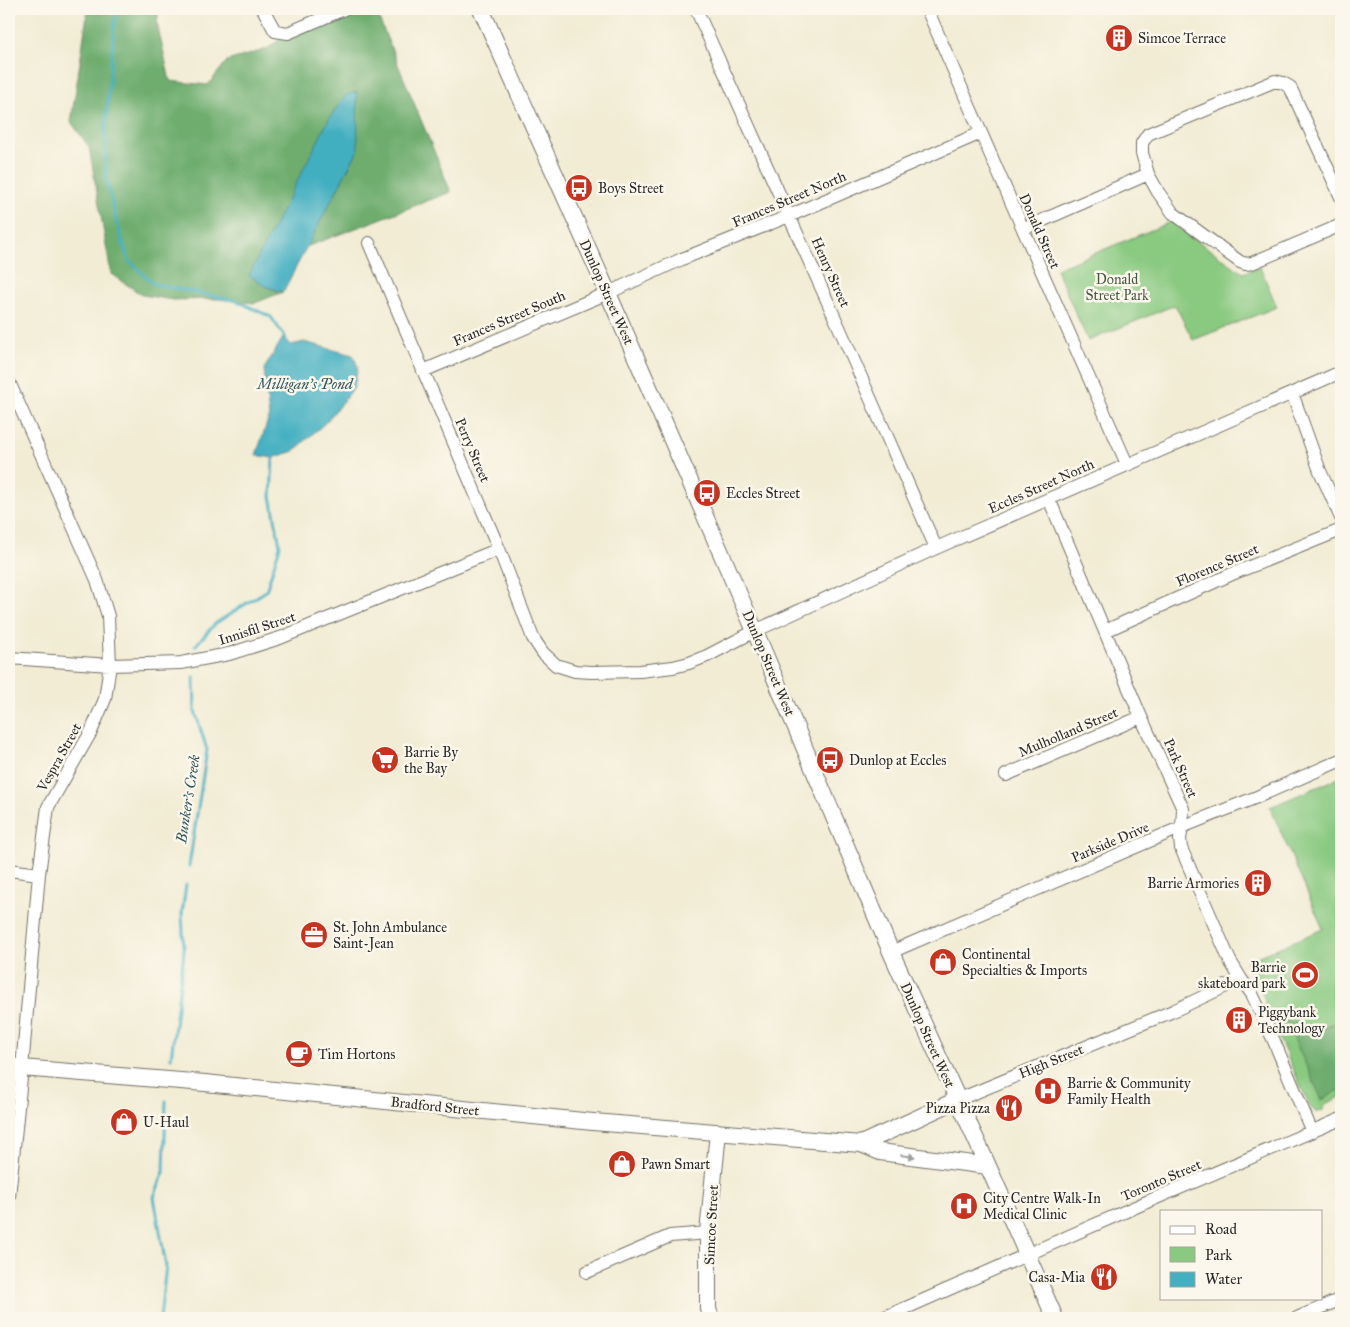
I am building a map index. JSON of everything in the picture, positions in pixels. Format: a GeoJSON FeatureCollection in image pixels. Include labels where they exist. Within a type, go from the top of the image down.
{"type":"FeatureCollection","features":[{"type":"Feature","properties":{"kind":"main road","name":"Dunlop Street West"},"geometry":{"type":"LineString","coordinates":[[481,9],[608,292],[755,631],[891,952],[1055,1318]]}},
{"type":"Feature","properties":{"kind":"main road","name":"Bradford Street"},"geometry":{"type":"LineString","coordinates":[[15,1067],[214,1084],[547,1117],[861,1144]]}},
{"type":"Feature","properties":{"kind":"main road","name":"High Street"},"geometry":{"type":"LineString","coordinates":[[861,1144],[958,1100]]}},
{"type":"Feature","properties":{"kind":"main road","name":"Simcoe Street"},"geometry":{"type":"LineString","coordinates":[[711,1318],[708,1309],[708,1233],[718,1132]]}},
{"type":"Feature","properties":{"kind":"main road"},"geometry":{"type":"LineString","coordinates":[[861,1144],[880,1152],[988,1166]]}},
{"type":"Feature","properties":{"kind":"street"},"geometry":{"type":"LineString","coordinates":[[263,9],[275,31],[288,32],[344,9]]}},
{"type":"Feature","properties":{"kind":"street","name":"Henry Street"},"geometry":{"type":"LineString","coordinates":[[696,9],[936,548]]}},
{"type":"Feature","properties":{"kind":"street","name":"Donald Street"},"geometry":{"type":"LineString","coordinates":[[926,9],[1127,464]]}},
{"type":"Feature","properties":{"kind":"street"},"geometry":{"type":"LineString","coordinates":[[1341,197],[1290,87],[1284,82],[1275,81],[1148,134],[1142,143],[1142,153],[1148,174],[1173,213],[1240,262],[1252,263],[1341,224]]}},
{"type":"Feature","properties":{"kind":"street","name":"Frances Street North"},"geometry":{"type":"LineString","coordinates":[[608,292],[981,133]]}},
{"type":"Feature","properties":{"kind":"street"},"geometry":{"type":"LineString","coordinates":[[1022,229],[1148,174]]}},
{"type":"Feature","properties":{"kind":"street","name":"Perry Street"},"geometry":{"type":"LineString","coordinates":[[369,243],[499,549],[533,638],[543,653],[556,665]]}},
{"type":"Feature","properties":{"kind":"street","name":"Frances Street South"},"geometry":{"type":"LineString","coordinates":[[423,371],[608,292]]}},
{"type":"Feature","properties":{"kind":"street","name":"Eccles Street North"},"geometry":{"type":"LineString","coordinates":[[556,665],[575,671],[591,672],[640,671],[689,663],[936,548],[1341,372]]}},
{"type":"Feature","properties":{"kind":"street","name":"Vespra Street"},"geometry":{"type":"LineString","coordinates":[[9,382],[97,580],[108,616],[110,665],[105,699],[92,732],[48,807],[15,1067],[9,1197]]}},
{"type":"Feature","properties":{"kind":"street"},"geometry":{"type":"LineString","coordinates":[[1292,393],[1320,471],[1341,518]]}},
{"type":"Feature","properties":{"kind":"street","name":"Park Street"},"geometry":{"type":"LineString","coordinates":[[1049,499],[1141,717],[1183,809],[1181,848],[1230,961],[1252,994],[1274,1041],[1312,1132]]}},
{"type":"Feature","properties":{"kind":"street","name":"Florence Street"},"geometry":{"type":"LineString","coordinates":[[1105,631],[1232,574],[1341,530]]}},
{"type":"Feature","properties":{"kind":"street","name":"Innisfil Street"},"geometry":{"type":"LineString","coordinates":[[9,658],[110,665],[181,663],[229,654],[280,638],[499,549]]}},
{"type":"Feature","properties":{"kind":"street","name":"Mulholland Street"},"geometry":{"type":"LineString","coordinates":[[1006,775],[1141,717]]}},
{"type":"Feature","properties":{"kind":"street","name":"Parkside Drive"},"geometry":{"type":"LineString","coordinates":[[891,952],[1341,760]]}},
{"type":"Feature","properties":{"kind":"street"},"geometry":{"type":"LineString","coordinates":[[9,870],[39,874]]}},
{"type":"Feature","properties":{"kind":"street","name":"High Street"},"geometry":{"type":"LineString","coordinates":[[958,1100],[1173,1011],[1241,979]]}},
{"type":"Feature","properties":{"kind":"street","name":"Toronto Street"},"geometry":{"type":"LineString","coordinates":[[883,1318],[1341,1120]]}},
{"type":"Feature","properties":{"kind":"street"},"geometry":{"type":"LineString","coordinates":[[587,1272],[670,1236],[708,1233]]}},
{"type":"Feature","properties":{"kind":"street"},"geometry":{"type":"LineString","coordinates":[[1297,1318],[1341,1299]]}},
{"type":"Feature","properties":{"kind":"green space"},"geometry":{"type":"Polygon","coordinates":[[[88,9],[159,9],[157,23],[170,81],[208,85],[227,61],[267,49],[292,30],[325,24],[363,9],[375,9],[451,192],[306,247],[358,150],[249,275],[267,287],[283,292],[255,303],[217,299],[173,300],[142,295],[111,274],[89,147],[71,122],[88,9]]]}},
{"type":"Feature","properties":{"kind":"green space","name":"Donald Street Park"},"geometry":{"type":"Polygon","coordinates":[[[1171,222],[1243,273],[1260,267],[1277,307],[1193,340],[1175,305],[1088,341],[1056,269],[1171,222]]]}},
{"type":"Feature","properties":{"kind":"green space"},"geometry":{"type":"Polygon","coordinates":[[[1341,777],[1341,1097],[1327,1103],[1322,1111],[1319,1110],[1317,1113],[1310,1107],[1265,1007],[1265,1000],[1247,961],[1323,929],[1270,807],[1341,777]]]}},
{"type":"Feature","properties":{"kind":"green space"},"geometry":{"type":"Polygon","coordinates":[[[1285,1019],[1296,1023],[1321,1027],[1341,1022],[1341,1089],[1322,1100],[1285,1019]]]}},
{"type":"Feature","properties":{"kind":"water"},"geometry":{"type":"Polygon","coordinates":[[[357,92],[358,150],[283,292],[267,287],[249,275],[329,119],[346,95],[357,92]]]}},
{"type":"Feature","properties":{"kind":"water","name":"Milligan's Pond"},"geometry":{"type":"Polygon","coordinates":[[[284,336],[291,345],[304,342],[353,355],[358,367],[354,388],[326,422],[294,451],[273,458],[256,455],[269,417],[264,369],[284,336]]]}},
{"type":"Feature","properties":{"kind":"waterway"},"geometry":{"type":"LineString","coordinates":[[116,9],[105,131],[106,178],[128,260],[154,284],[237,301],[271,317],[284,336]]}},
{"type":"Feature","properties":{"kind":"waterway","name":"Bunker's Creek"},"geometry":{"type":"LineString","coordinates":[[195,646],[216,623],[266,591],[280,546],[271,496],[273,458]]}},
{"type":"Feature","properties":{"kind":"waterway","name":"Bunker's Creek"},"geometry":{"type":"LineString","coordinates":[[189,866],[207,750],[195,711],[194,677]]}},
{"type":"Feature","properties":{"kind":"waterway","name":"Bunker's Creek"},"geometry":{"type":"LineString","coordinates":[[171,1058],[184,951],[182,914],[186,885]]}},
{"type":"Feature","properties":{"kind":"waterway","name":"Bunker's Creek"},"geometry":{"type":"LineString","coordinates":[[160,1318],[166,1266],[154,1197],[164,1172],[166,1101]]}},
{"type":"Feature","properties":{"kind":"place","name":"Simcoe Terrace"},"geometry":{"type":"Point","coordinates":[1119,38]}},
{"type":"Feature","properties":{"kind":"place","name":"Boys Street"},"geometry":{"type":"Point","coordinates":[579,188]}},
{"type":"Feature","properties":{"kind":"place","name":"Eccles Street"},"geometry":{"type":"Point","coordinates":[707,493]}},
{"type":"Feature","properties":{"kind":"place","name":"Barrie By the Bay"},"geometry":{"type":"Point","coordinates":[385,760]}},
{"type":"Feature","properties":{"kind":"place","name":"Dunlop at Eccles"},"geometry":{"type":"Point","coordinates":[830,760]}},
{"type":"Feature","properties":{"kind":"place","name":"Barrie Armories"},"geometry":{"type":"Point","coordinates":[1258,883]}},
{"type":"Feature","properties":{"kind":"place","name":"St. John Ambulance Saint-Jean"},"geometry":{"type":"Point","coordinates":[314,935]}},
{"type":"Feature","properties":{"kind":"place","name":"Continental Specialties & Imports"},"geometry":{"type":"Point","coordinates":[943,962]}},
{"type":"Feature","properties":{"kind":"place","name":"Barrie skateboard park"},"geometry":{"type":"Point","coordinates":[1305,975]}},
{"type":"Feature","properties":{"kind":"place","name":"Piggybank Technology"},"geometry":{"type":"Point","coordinates":[1239,1020]}},
{"type":"Feature","properties":{"kind":"place","name":"Tim Hortons"},"geometry":{"type":"Point","coordinates":[299,1054]}},
{"type":"Feature","properties":{"kind":"place","name":"Barrie & Community Family Health"},"geometry":{"type":"Point","coordinates":[1048,1091]}},
{"type":"Feature","properties":{"kind":"place","name":"Pizza Pizza"},"geometry":{"type":"Point","coordinates":[1009,1108]}},
{"type":"Feature","properties":{"kind":"place","name":"U-Haul"},"geometry":{"type":"Point","coordinates":[124,1122]}},
{"type":"Feature","properties":{"kind":"place","name":"Pawn Smart"},"geometry":{"type":"Point","coordinates":[622,1164]}},
{"type":"Feature","properties":{"kind":"place","name":"City Centre Walk-In Medical Clinic"},"geometry":{"type":"Point","coordinates":[964,1206]}},
{"type":"Feature","properties":{"kind":"place","name":"Casa-Mia"},"geometry":{"type":"Point","coordinates":[1104,1277]}}]}
